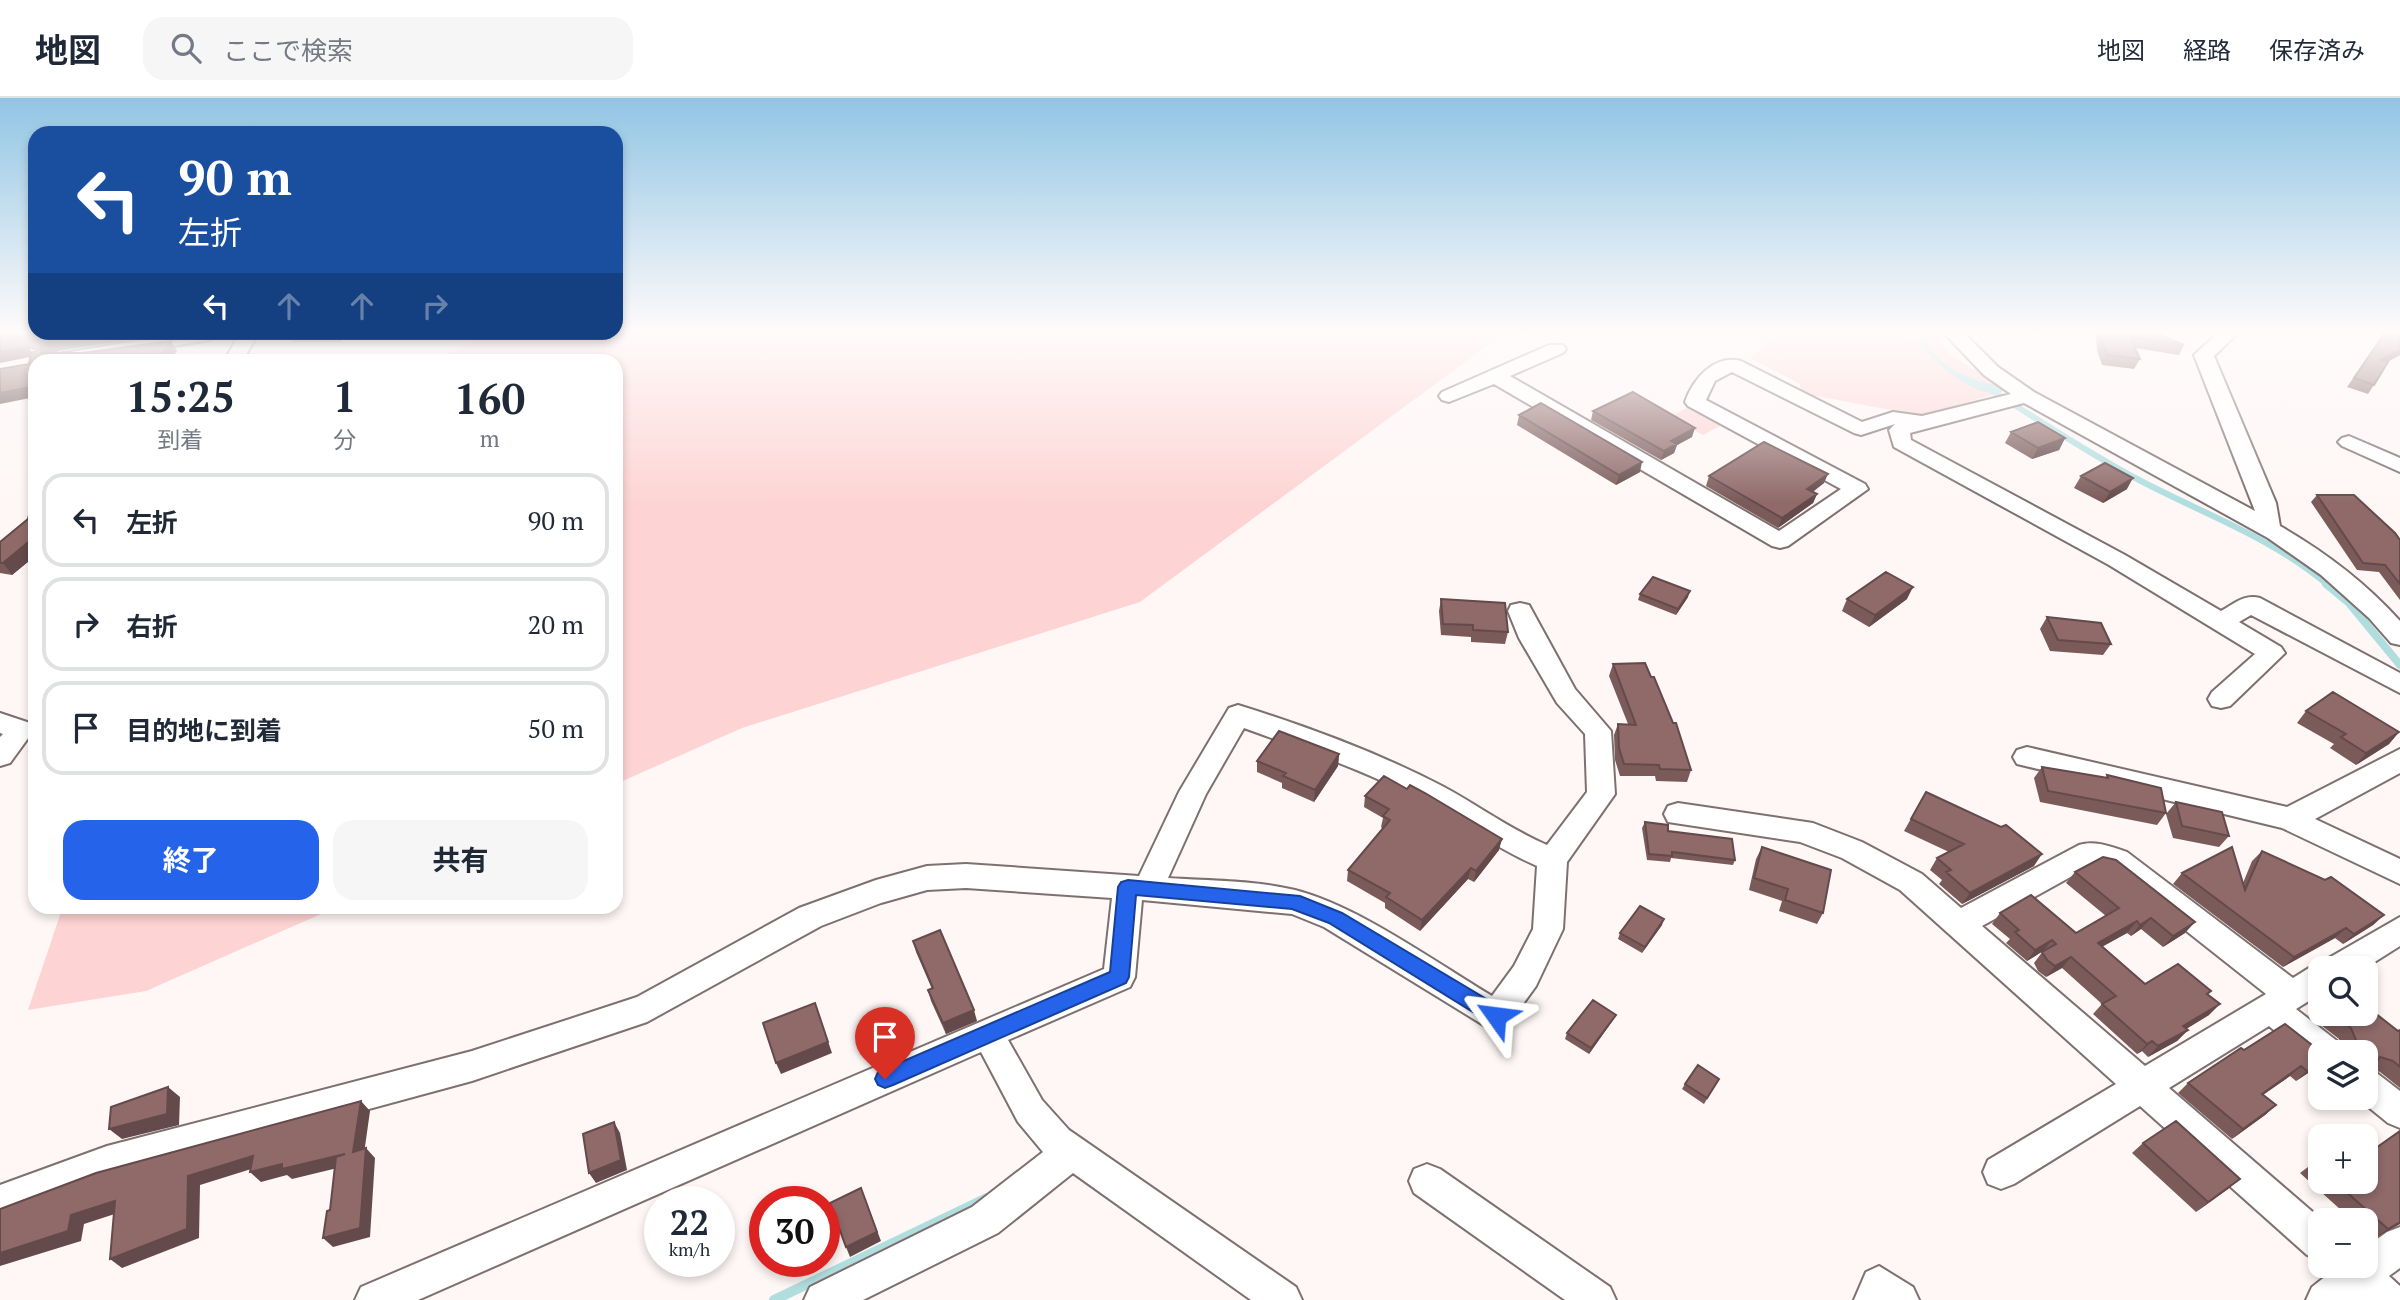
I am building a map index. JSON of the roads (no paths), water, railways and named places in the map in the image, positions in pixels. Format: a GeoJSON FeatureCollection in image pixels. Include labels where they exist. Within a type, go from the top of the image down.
{"type":"FeatureCollection","features":[{"type":"Feature","properties":{"kind":"street"},"geometry":{"type":"LineString","coordinates":[[1449,396],[1463,390]]}},
{"type":"Feature","properties":{"kind":"street"},"geometry":{"type":"LineString","coordinates":[[1519,390],[1780,541],[1857,489],[1695,402],[1698,390]]}},
{"type":"Feature","properties":{"kind":"street"},"geometry":{"type":"LineString","coordinates":[[1784,390],[1861,429],[1893,418],[1922,422]]}},
{"type":"Feature","properties":{"kind":"street"},"geometry":{"type":"LineString","coordinates":[[2008,390],[2015,398],[2269,527],[2321,560],[2360,593],[2400,637]]}},
{"type":"Feature","properties":{"kind":"street"},"geometry":{"type":"LineString","coordinates":[[2218,390],[2265,503],[2269,527]]}},
{"type":"Feature","properties":{"kind":"street"},"geometry":{"type":"LineString","coordinates":[[2015,398],[1899,430],[1901,443],[2117,560],[2272,653],[2221,699]]}},
{"type":"Feature","properties":{"kind":"street"},"geometry":{"type":"LineString","coordinates":[[2349,442],[2400,466]]}},
{"type":"Feature","properties":{"kind":"street"},"geometry":{"type":"LineString","coordinates":[[2221,622],[2251,604],[2400,684]]}},
{"type":"Feature","properties":{"kind":"street"},"geometry":{"type":"LineString","coordinates":[[0,1203],[107,1163],[472,1066],[647,1008],[810,917],[926,878],[965,876],[1138,887],[1294,902],[1335,918],[1496,1016],[1525,976],[1548,929],[1552,860],[1601,794],[1598,730],[1566,696],[1532,638],[1520,611]]}},
{"type":"Feature","properties":{"kind":"street"},"geometry":{"type":"LineString","coordinates":[[374,1300],[1119,977],[1138,887],[1238,715],[1344,754],[1433,794],[1509,841],[1552,860]]}},
{"type":"Feature","properties":{"kind":"street"},"geometry":{"type":"LineString","coordinates":[[0,723],[21,730],[0,756]]}},
{"type":"Feature","properties":{"kind":"street"},"geometry":{"type":"LineString","coordinates":[[2027,757],[2289,819],[2400,872]]}},
{"type":"Feature","properties":{"kind":"street"},"geometry":{"type":"LineString","coordinates":[[2289,819],[2381,773],[2400,759]]}},
{"type":"Feature","properties":{"kind":"street"},"geometry":{"type":"LineString","coordinates":[[1678,814],[1803,831],[1852,850],[1911,882],[2308,1231]]}},
{"type":"Feature","properties":{"kind":"street"},"geometry":{"type":"LineString","coordinates":[[1959,924],[2089,853],[2117,860],[2282,1002],[2315,1040]]}},
{"type":"Feature","properties":{"kind":"street"},"geometry":{"type":"LineString","coordinates":[[2358,956],[2400,930]]}},
{"type":"Feature","properties":{"kind":"street"},"geometry":{"type":"LineString","coordinates":[[2001,1172],[2308,986]]}},
{"type":"Feature","properties":{"kind":"street"},"geometry":{"type":"LineString","coordinates":[[988,1034],[1033,1119],[1069,1154],[1096,1167],[1283,1300]]}},
{"type":"Feature","properties":{"kind":"street"},"geometry":{"type":"LineString","coordinates":[[2378,1094],[2400,1112]]}},
{"type":"Feature","properties":{"kind":"street"},"geometry":{"type":"LineString","coordinates":[[823,1300],[985,1220],[1069,1154]]}},
{"type":"Feature","properties":{"kind":"street"},"geometry":{"type":"LineString","coordinates":[[1427,1181],[1597,1300]]}},
{"type":"Feature","properties":{"kind":"street"},"geometry":{"type":"LineString","coordinates":[[2378,1257],[2400,1245]]}},
{"type":"Feature","properties":{"kind":"street"},"geometry":{"type":"LineString","coordinates":[[2325,1300],[2346,1278]]}},
{"type":"Feature","properties":{"kind":"street"},"geometry":{"type":"LineString","coordinates":[[2362,1278],[2387,1300]]}},
{"type":"Feature","properties":{"kind":"street"},"geometry":{"type":"LineString","coordinates":[[1873,1300],[1879,1285],[1900,1300]]}},
{"type":"Feature","properties":{"kind":"water"},"geometry":{"type":"Polygon","coordinates":[[[1981,390],[2002,390],[2002,392],[1981,390]]]}},
{"type":"Feature","properties":{"kind":"waterway"},"geometry":{"type":"LineString","coordinates":[[1991,390],[2122,471],[2261,540],[2328,585]]}},
{"type":"Feature","properties":{"kind":"waterway"},"geometry":{"type":"LineString","coordinates":[[2326,584],[2349,603],[2400,665]]}},
{"type":"Feature","properties":{"kind":"waterway"},"geometry":{"type":"LineString","coordinates":[[774,1300],[987,1198]]}}]}
